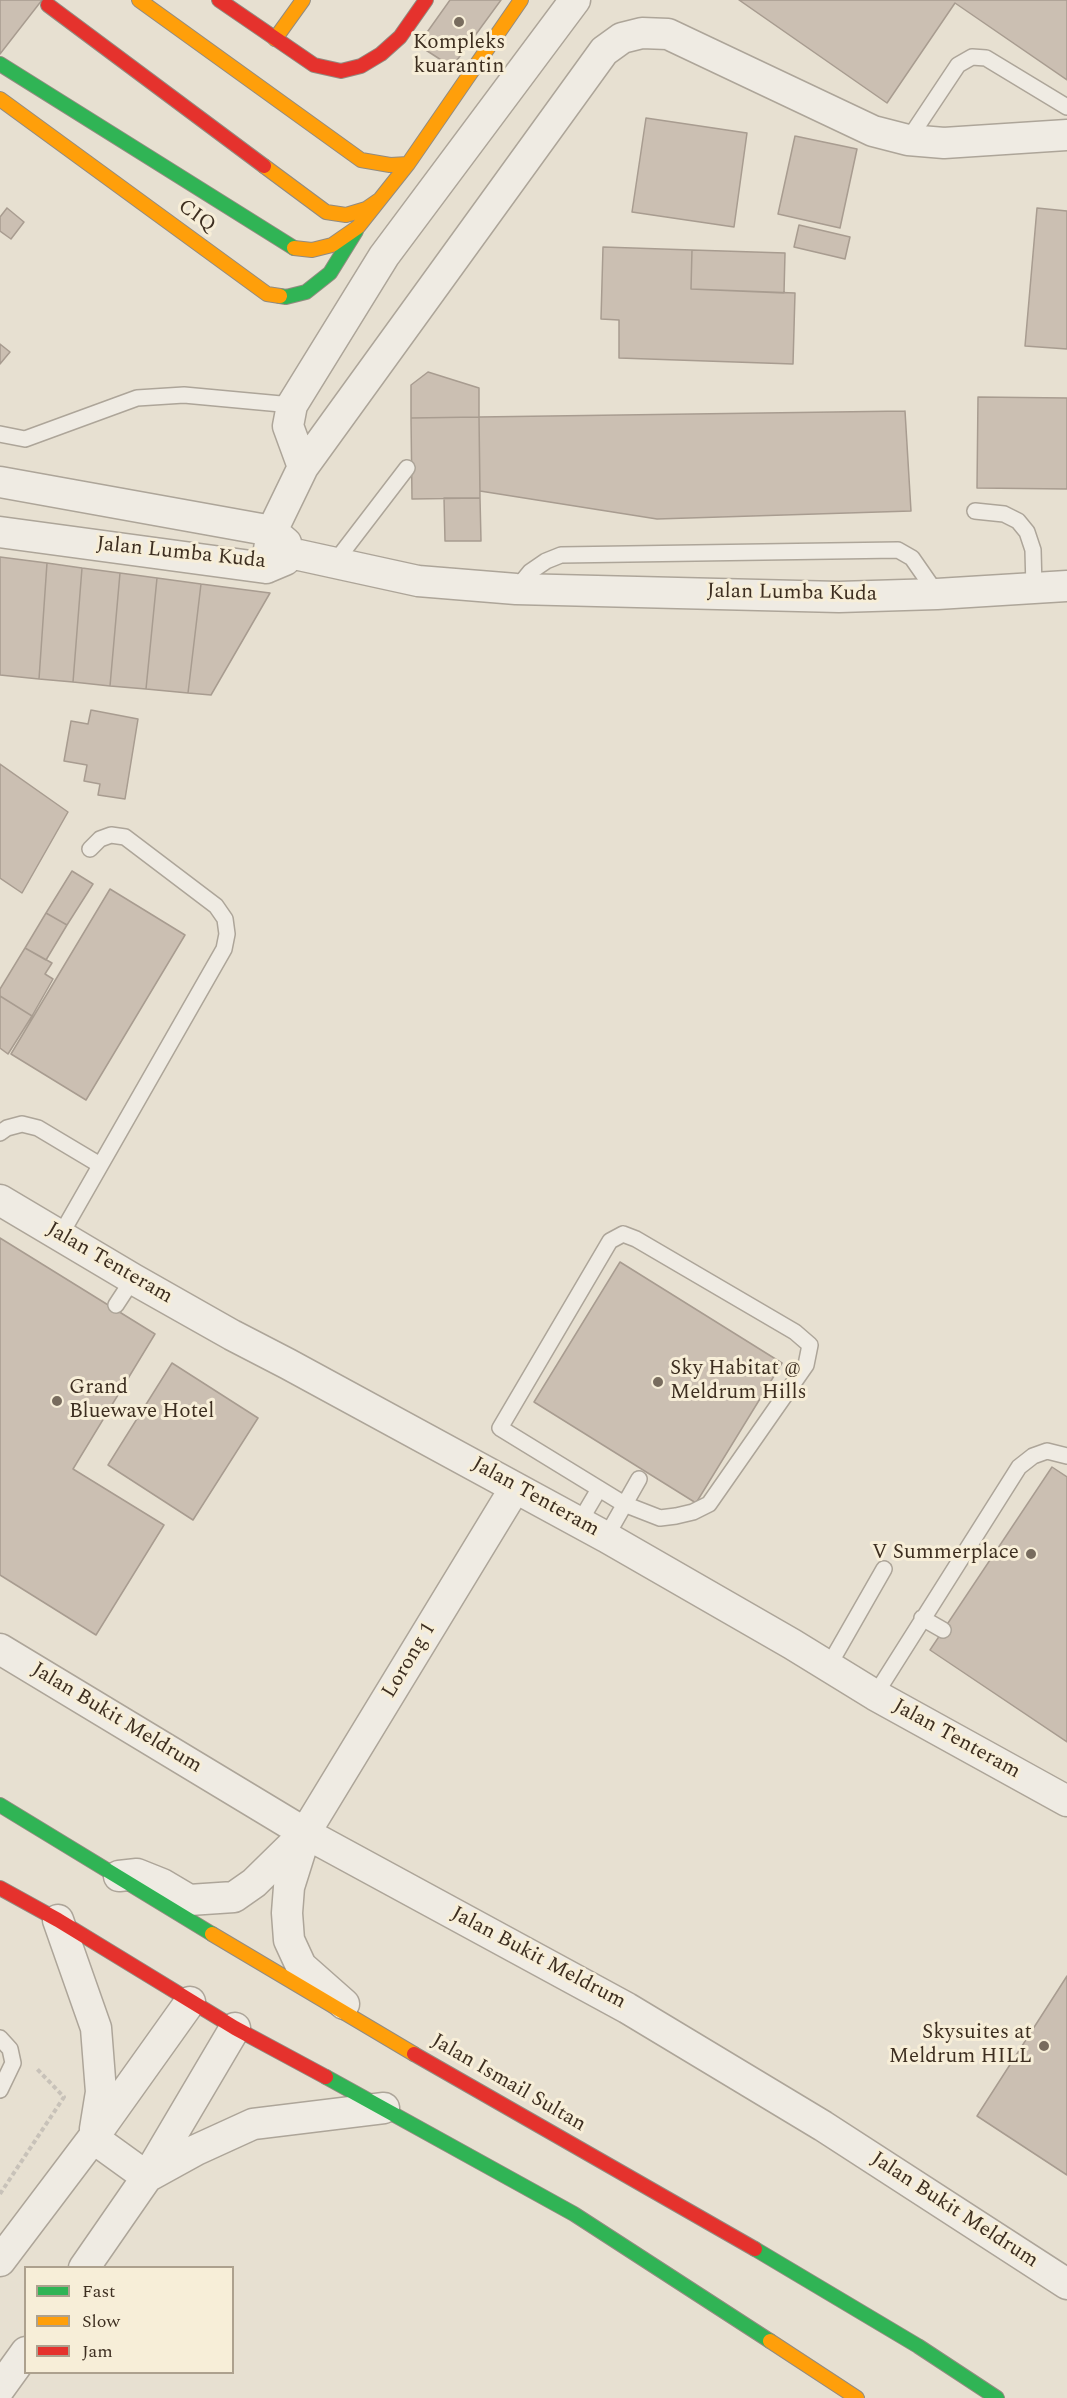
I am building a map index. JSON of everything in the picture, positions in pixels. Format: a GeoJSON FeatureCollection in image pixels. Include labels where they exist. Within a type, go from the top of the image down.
{"type":"FeatureCollection","features":[{"type":"Feature","properties":{"kind":"main road"},"geometry":{"type":"LineString","coordinates":[[139,0],[361,160],[390,165],[408,164]]}},
{"type":"Feature","properties":{"kind":"main road"},"geometry":{"type":"LineString","coordinates":[[219,0],[314,65],[341,71],[361,66],[381,54],[400,37],[426,0]]}},
{"type":"Feature","properties":{"kind":"main road"},"geometry":{"type":"LineString","coordinates":[[275,39],[303,0]]}},
{"type":"Feature","properties":{"kind":"main road","name":"CIQ"},"geometry":{"type":"LineString","coordinates":[[0,99],[267,294],[286,297],[306,292],[330,273],[358,227],[408,164],[521,0]]}},
{"type":"Feature","properties":{"kind":"main road","name":"CIQ"},"geometry":{"type":"LineString","coordinates":[[48,5],[326,212],[346,214],[366,209],[380,199]]}},
{"type":"Feature","properties":{"kind":"main road","name":"CIQ"},"geometry":{"type":"LineString","coordinates":[[0,64],[293,248],[312,250],[332,245],[358,227]]}},
{"type":"Feature","properties":{"kind":"main road","name":"Jalan Ismail Sultan"},"geometry":{"type":"LineString","coordinates":[[0,1805],[349,2017],[738,2239],[918,2346],[997,2398]]}},
{"type":"Feature","properties":{"kind":"main road"},"geometry":{"type":"LineString","coordinates":[[0,1888],[58,1920],[235,2028],[574,2214],[857,2398]]}},
{"type":"Feature","properties":{"kind":"street"},"geometry":{"type":"LineString","coordinates":[[303,467],[288,426],[292,405],[384,256],[575,0]]}},
{"type":"Feature","properties":{"kind":"street"},"geometry":{"type":"LineString","coordinates":[[266,568],[272,531],[303,467],[604,51],[622,38],[642,33],[668,34],[854,123],[873,131],[909,140],[944,143],[1067,135]]}},
{"type":"Feature","properties":{"kind":"street","name":"Jalan Lumba Kuda"},"geometry":{"type":"LineString","coordinates":[[0,482],[272,531],[299,555],[418,581],[516,589],[839,597],[1067,586]]}},
{"type":"Feature","properties":{"kind":"street","name":"Jalan Lumba Kuda"},"geometry":{"type":"LineString","coordinates":[[0,532],[266,568],[299,555]]}},
{"type":"Feature","properties":{"kind":"street","name":"Jalan Tenteram"},"geometry":{"type":"LineString","coordinates":[[0,1200],[133,1279],[606,1538],[874,1695],[1067,1801]]}},
{"type":"Feature","properties":{"kind":"street","name":"Lorong 1"},"geometry":{"type":"LineString","coordinates":[[118,1876],[137,1874],[162,1884],[189,1900],[234,1897],[254,1883],[305,1833],[515,1488]]}},
{"type":"Feature","properties":{"kind":"street","name":"Jalan Bukit Meldrum"},"geometry":{"type":"LineString","coordinates":[[0,1649],[305,1833],[627,2007],[823,2126],[1067,2284]]}},
{"type":"Feature","properties":{"kind":"street","name":"Lorong 1"},"geometry":{"type":"LineString","coordinates":[[305,1833],[289,1887],[287,1913],[289,1940],[301,1966],[344,2004],[349,2017]]}},
{"type":"Feature","properties":{"kind":"street"},"geometry":{"type":"LineString","coordinates":[[58,1920],[96,2028],[101,2092],[93,2138]]}},
{"type":"Feature","properties":{"kind":"street"},"geometry":{"type":"LineString","coordinates":[[0,2261],[93,2138],[190,2002]]}},
{"type":"Feature","properties":{"kind":"street"},"geometry":{"type":"LineString","coordinates":[[85,2266],[147,2176],[235,2028]]}},
{"type":"Feature","properties":{"kind":"street"},"geometry":{"type":"LineString","coordinates":[[147,2176],[253,2124],[384,2108]]}},
{"type":"Feature","properties":{"kind":"street"},"geometry":{"type":"LineString","coordinates":[[93,2138],[147,2176]]}},
{"type":"Feature","properties":{"kind":"street"},"geometry":{"type":"LineString","coordinates":[[0,2388],[24,2355]]}},
{"type":"Feature","properties":{"kind":"lane"},"geometry":{"type":"LineString","coordinates":[[909,140],[958,65],[972,57],[986,58],[1067,107]]}},
{"type":"Feature","properties":{"kind":"lane"},"geometry":{"type":"LineString","coordinates":[[0,434],[25,440],[137,398],[184,395],[292,405]]}},
{"type":"Feature","properties":{"kind":"lane"},"geometry":{"type":"LineString","coordinates":[[335,562],[407,468]]}},
{"type":"Feature","properties":{"kind":"lane"},"geometry":{"type":"LineString","coordinates":[[975,511],[1004,514],[1018,521],[1027,532],[1033,550],[1034,588]]}},
{"type":"Feature","properties":{"kind":"lane"},"geometry":{"type":"LineString","coordinates":[[516,589],[530,572],[546,561],[561,555],[898,550],[912,558],[937,594]]}},
{"type":"Feature","properties":{"kind":"lane"},"geometry":{"type":"LineString","coordinates":[[60,1236],[224,949],[227,934],[225,919],[216,906],[125,837],[111,835],[100,839],[90,849]]}},
{"type":"Feature","properties":{"kind":"lane"},"geometry":{"type":"LineString","coordinates":[[0,1133],[7,1128],[22,1124],[38,1128],[100,1165]]}},
{"type":"Feature","properties":{"kind":"lane"},"geometry":{"type":"LineString","coordinates":[[623,1234],[636,1239],[795,1332],[810,1345],[806,1365],[709,1504],[693,1512],[660,1518],[624,1504],[599,1489],[500,1428],[610,1241],[623,1234]]}},
{"type":"Feature","properties":{"kind":"lane"},"geometry":{"type":"LineString","coordinates":[[116,1305],[133,1279]]}},
{"type":"Feature","properties":{"kind":"lane"},"geometry":{"type":"LineString","coordinates":[[874,1695],[1019,1467],[1033,1456],[1047,1451],[1067,1456]]}},
{"type":"Feature","properties":{"kind":"lane"},"geometry":{"type":"LineString","coordinates":[[606,1538],[639,1479]]}},
{"type":"Feature","properties":{"kind":"lane"},"geometry":{"type":"LineString","coordinates":[[579,1523],[599,1489]]}},
{"type":"Feature","properties":{"kind":"lane"},"geometry":{"type":"LineString","coordinates":[[828,1667],[884,1569]]}},
{"type":"Feature","properties":{"kind":"lane"},"geometry":{"type":"LineString","coordinates":[[922,1618],[943,1630]]}},
{"type":"Feature","properties":{"kind":"lane"},"geometry":{"type":"LineString","coordinates":[[0,2038],[10,2049],[13,2063],[0,2090]]}},
{"type":"Feature","properties":{"kind":"path"},"geometry":{"type":"LineString","coordinates":[[0,2194],[64,2097],[34,2065]]}},
{"type":"Feature","properties":{"kind":"building"},"geometry":{"type":"Polygon","coordinates":[[[0,0],[42,0],[0,54],[0,0]]]}},
{"type":"Feature","properties":{"kind":"building","name":"Kompleks kuarantin"},"geometry":{"type":"Polygon","coordinates":[[[450,0],[501,0],[452,67],[418,45],[450,0]]]}},
{"type":"Feature","properties":{"kind":"building"},"geometry":{"type":"Polygon","coordinates":[[[739,0],[1067,0],[1067,80],[955,3],[887,103],[739,0]]]}},
{"type":"Feature","properties":{"kind":"building"},"geometry":{"type":"Polygon","coordinates":[[[646,118],[747,133],[734,227],[632,212],[646,118]]]}},
{"type":"Feature","properties":{"kind":"building"},"geometry":{"type":"Polygon","coordinates":[[[795,136],[857,149],[840,228],[778,214],[795,136]]]}},
{"type":"Feature","properties":{"kind":"building"},"geometry":{"type":"Polygon","coordinates":[[[7,208],[24,222],[11,239],[0,231],[0,217],[7,208]]]}},
{"type":"Feature","properties":{"kind":"building"},"geometry":{"type":"Polygon","coordinates":[[[1037,208],[1067,211],[1067,349],[1025,346],[1037,208]]]}},
{"type":"Feature","properties":{"kind":"building"},"geometry":{"type":"Polygon","coordinates":[[[799,225],[850,237],[845,259],[794,247],[799,225]]]}},
{"type":"Feature","properties":{"kind":"building"},"geometry":{"type":"Polygon","coordinates":[[[603,247],[692,250],[691,289],[795,293],[793,364],[619,358],[619,320],[601,319],[603,247]]]}},
{"type":"Feature","properties":{"kind":"building"},"geometry":{"type":"Polygon","coordinates":[[[692,250],[785,253],[784,293],[691,289],[692,250]]]}},
{"type":"Feature","properties":{"kind":"building"},"geometry":{"type":"Polygon","coordinates":[[[0,344],[10,352],[0,364],[0,344]]]}},
{"type":"Feature","properties":{"kind":"building"},"geometry":{"type":"Polygon","coordinates":[[[428,372],[479,388],[479,417],[411,418],[411,385],[428,372]]]}},
{"type":"Feature","properties":{"kind":"building"},"geometry":{"type":"Polygon","coordinates":[[[978,397],[1067,398],[1067,489],[977,488],[978,397]]]}},
{"type":"Feature","properties":{"kind":"building"},"geometry":{"type":"Polygon","coordinates":[[[905,411],[911,511],[657,519],[480,491],[479,417],[905,411]]]}},
{"type":"Feature","properties":{"kind":"building"},"geometry":{"type":"Polygon","coordinates":[[[479,417],[480,498],[412,499],[411,418],[479,417]]]}},
{"type":"Feature","properties":{"kind":"building"},"geometry":{"type":"Polygon","coordinates":[[[444,498],[480,498],[481,541],[445,541],[444,498]]]}},
{"type":"Feature","properties":{"kind":"building"},"geometry":{"type":"Polygon","coordinates":[[[0,557],[47,563],[39,679],[0,675],[0,557]]]}},
{"type":"Feature","properties":{"kind":"building"},"geometry":{"type":"Polygon","coordinates":[[[47,563],[82,568],[73,682],[39,679],[47,563]]]}},
{"type":"Feature","properties":{"kind":"building"},"geometry":{"type":"Polygon","coordinates":[[[82,568],[120,573],[110,686],[73,682],[82,568]]]}},
{"type":"Feature","properties":{"kind":"building"},"geometry":{"type":"Polygon","coordinates":[[[120,573],[157,578],[146,689],[110,686],[120,573]]]}},
{"type":"Feature","properties":{"kind":"building"},"geometry":{"type":"Polygon","coordinates":[[[157,578],[201,584],[188,693],[146,689],[157,578]]]}},
{"type":"Feature","properties":{"kind":"building"},"geometry":{"type":"Polygon","coordinates":[[[201,584],[270,593],[211,695],[188,693],[201,584]]]}},
{"type":"Feature","properties":{"kind":"building"},"geometry":{"type":"Polygon","coordinates":[[[91,710],[138,719],[125,799],[98,795],[100,784],[84,781],[87,765],[64,761],[71,721],[88,724],[91,710]]]}},
{"type":"Feature","properties":{"kind":"building"},"geometry":{"type":"Polygon","coordinates":[[[0,764],[68,812],[22,893],[0,878],[0,764]]]}},
{"type":"Feature","properties":{"kind":"building"},"geometry":{"type":"Polygon","coordinates":[[[72,871],[93,884],[67,925],[46,913],[72,871]]]}},
{"type":"Feature","properties":{"kind":"building"},"geometry":{"type":"Polygon","coordinates":[[[110,889],[185,935],[86,1100],[11,1054],[110,889]]]}},
{"type":"Feature","properties":{"kind":"building"},"geometry":{"type":"Polygon","coordinates":[[[46,913],[67,925],[46,960],[25,948],[46,913]]]}},
{"type":"Feature","properties":{"kind":"building"},"geometry":{"type":"Polygon","coordinates":[[[25,948],[52,963],[45,974],[53,979],[32,1016],[0,996],[0,989],[25,948]]]}},
{"type":"Feature","properties":{"kind":"building"},"geometry":{"type":"Polygon","coordinates":[[[0,996],[32,1016],[8,1054],[0,1048],[0,996]]]}},
{"type":"Feature","properties":{"kind":"building","name":"Grand Bluewave Hotel"},"geometry":{"type":"Polygon","coordinates":[[[0,1238],[155,1334],[73,1469],[164,1525],[96,1635],[0,1575],[0,1238]]]}},
{"type":"Feature","properties":{"kind":"building","name":"Sky Habitat @ Meldrum Hills"},"geometry":{"type":"Polygon","coordinates":[[[620,1262],[782,1363],[696,1503],[534,1402],[620,1262]]]}},
{"type":"Feature","properties":{"kind":"building"},"geometry":{"type":"Polygon","coordinates":[[[172,1363],[258,1418],[193,1520],[108,1465],[172,1363]]]}},
{"type":"Feature","properties":{"kind":"building","name":"V Summerplace"},"geometry":{"type":"Polygon","coordinates":[[[1052,1467],[1067,1477],[1067,1742],[930,1650],[1052,1467]]]}},
{"type":"Feature","properties":{"kind":"building","name":"Skysuites at Meldrum HILL"},"geometry":{"type":"Polygon","coordinates":[[[1067,1976],[1067,2175],[977,2116],[1067,1976]]]}},
{"type":"Feature","properties":{"kind":"traffic: fast"},"geometry":{"type":"LineString","coordinates":[[0,64],[294,248]]}},
{"type":"Feature","properties":{"kind":"traffic: fast"},"geometry":{"type":"LineString","coordinates":[[280,296],[286,297],[306,292],[330,273],[356,231]]}},
{"type":"Feature","properties":{"kind":"traffic: fast"},"geometry":{"type":"LineString","coordinates":[[0,1805],[212,1934]]}},
{"type":"Feature","properties":{"kind":"traffic: fast"},"geometry":{"type":"LineString","coordinates":[[326,2077],[574,2214],[770,2341]]}},
{"type":"Feature","properties":{"kind":"traffic: fast"},"geometry":{"type":"LineString","coordinates":[[755,2249],[918,2346],[997,2398]]}},
{"type":"Feature","properties":{"kind":"traffic: slow"},"geometry":{"type":"LineString","coordinates":[[139,0],[361,160],[390,165],[408,164]]}},
{"type":"Feature","properties":{"kind":"traffic: slow"},"geometry":{"type":"LineString","coordinates":[[275,39],[303,0]]}},
{"type":"Feature","properties":{"kind":"traffic: slow"},"geometry":{"type":"LineString","coordinates":[[294,248],[312,250],[332,245],[358,227],[408,164],[521,0]]}},
{"type":"Feature","properties":{"kind":"traffic: slow"},"geometry":{"type":"LineString","coordinates":[[0,99],[267,294],[280,296]]}},
{"type":"Feature","properties":{"kind":"traffic: slow"},"geometry":{"type":"LineString","coordinates":[[264,166],[326,212],[346,215],[366,209],[379,200]]}},
{"type":"Feature","properties":{"kind":"traffic: slow"},"geometry":{"type":"LineString","coordinates":[[212,1934],[414,2054]]}},
{"type":"Feature","properties":{"kind":"traffic: slow"},"geometry":{"type":"LineString","coordinates":[[770,2341],[857,2398]]}},
{"type":"Feature","properties":{"kind":"traffic: jam"},"geometry":{"type":"LineString","coordinates":[[219,0],[314,65],[341,71],[361,66],[381,54],[400,37],[426,0]]}},
{"type":"Feature","properties":{"kind":"traffic: jam"},"geometry":{"type":"LineString","coordinates":[[48,5],[264,166]]}},
{"type":"Feature","properties":{"kind":"traffic: jam"},"geometry":{"type":"LineString","coordinates":[[0,1888],[58,1920],[235,2028],[326,2077]]}},
{"type":"Feature","properties":{"kind":"traffic: jam"},"geometry":{"type":"LineString","coordinates":[[414,2054],[755,2249]]}},
{"type":"Feature","properties":{"kind":"place","name":"Kompleks kuarantin"},"geometry":{"type":"Point","coordinates":[459,22]}},
{"type":"Feature","properties":{"kind":"place","name":"Sky Habitat @ Meldrum Hills"},"geometry":{"type":"Point","coordinates":[658,1382]}},
{"type":"Feature","properties":{"kind":"place","name":"Grand Bluewave Hotel"},"geometry":{"type":"Point","coordinates":[57,1401]}},
{"type":"Feature","properties":{"kind":"place","name":"V Summerplace"},"geometry":{"type":"Point","coordinates":[1031,1554]}},
{"type":"Feature","properties":{"kind":"place","name":"Skysuites at Meldrum HILL"},"geometry":{"type":"Point","coordinates":[1044,2046]}}]}
